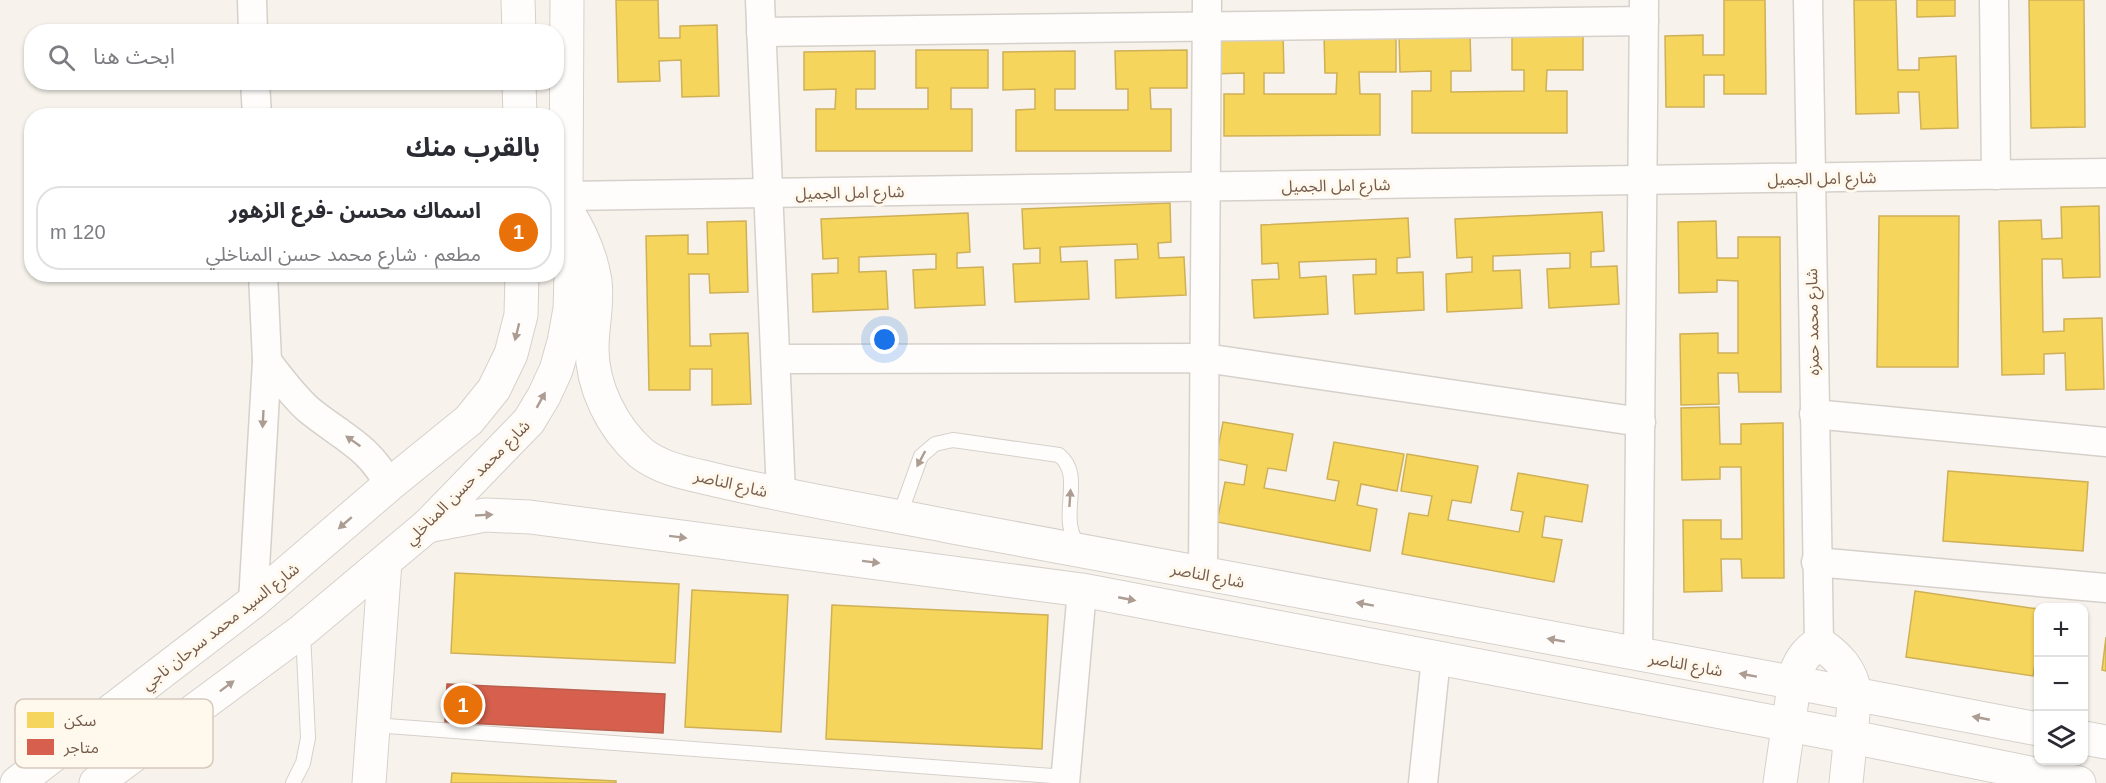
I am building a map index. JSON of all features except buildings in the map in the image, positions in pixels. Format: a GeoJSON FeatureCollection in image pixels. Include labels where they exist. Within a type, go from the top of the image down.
{"type":"FeatureCollection","features":[{"type":"Feature","properties":{"kind":"street"},"geometry":{"type":"LineString","coordinates":[[252,0],[253,24]]}},
{"type":"Feature","properties":{"kind":"street"},"geometry":{"type":"LineString","coordinates":[[518,0],[519,24]]}},
{"type":"Feature","properties":{"kind":"street","name":"شارع محمد حسن المناخلي"},"geometry":{"type":"LineString","coordinates":[[385,562],[427,526],[528,421],[544,396],[556,370],[570,309],[571,275],[566,204],[567,0]]}},
{"type":"Feature","properties":{"kind":"street"},"geometry":{"type":"LineString","coordinates":[[760,0],[781,494]]}},
{"type":"Feature","properties":{"kind":"street","name":"شارع محمد حمزه"},"geometry":{"type":"LineString","coordinates":[[1808,0],[1819,643]]}},
{"type":"Feature","properties":{"kind":"street"},"geometry":{"type":"LineString","coordinates":[[1994,0],[1996,175]]}},
{"type":"Feature","properties":{"kind":"street"},"geometry":{"type":"LineString","coordinates":[[761,32],[1207,13],[1644,11],[1638,655]]}},
{"type":"Feature","properties":{"kind":"street"},"geometry":{"type":"LineString","coordinates":[[1203,575],[1207,13]]}},
{"type":"Feature","properties":{"kind":"street"},"geometry":{"type":"LineString","coordinates":[[255,90],[257,108]]}},
{"type":"Feature","properties":{"kind":"street"},"geometry":{"type":"LineString","coordinates":[[519,90],[520,108]]}},
{"type":"Feature","properties":{"kind":"street","name":"شارع امل الجميل"},"geometry":{"type":"LineString","coordinates":[[566,204],[769,194],[2106,174]]}},
{"type":"Feature","properties":{"kind":"street","name":"شارع الناصر"},"geometry":{"type":"LineString","coordinates":[[566,204],[585,244],[595,282],[597,303],[591,347],[599,391],[608,411],[622,432],[639,451],[660,466],[781,494],[1203,575],[2034,728]]}},
{"type":"Feature","properties":{"kind":"street"},"geometry":{"type":"LineString","coordinates":[[253,602],[267,361],[263,282]]}},
{"type":"Feature","properties":{"kind":"street"},"geometry":{"type":"LineString","coordinates":[[267,361],[306,407],[364,450],[379,467],[389,485],[469,420],[494,389],[511,354],[519,325],[522,282]]}},
{"type":"Feature","properties":{"kind":"street"},"geometry":{"type":"LineString","coordinates":[[776,359],[1205,358],[1641,422]]}},
{"type":"Feature","properties":{"kind":"street"},"geometry":{"type":"LineString","coordinates":[[1814,414],[2106,442]]}},
{"type":"Feature","properties":{"kind":"street","name":"شارع السيد محمد سرحان ناجي"},"geometry":{"type":"LineString","coordinates":[[127,699],[253,602],[389,485]]}},
{"type":"Feature","properties":{"kind":"street"},"geometry":{"type":"LineString","coordinates":[[427,526],[485,515],[530,517],[1082,590],[1852,737],[2031,778],[2079,783]]}},
{"type":"Feature","properties":{"kind":"street"},"geometry":{"type":"LineString","coordinates":[[210,699],[303,630],[385,562]]}},
{"type":"Feature","properties":{"kind":"street"},"geometry":{"type":"LineString","coordinates":[[369,783],[385,562]]}},
{"type":"Feature","properties":{"kind":"street"},"geometry":{"type":"LineString","coordinates":[[1816,562],[2070,596],[2106,588]]}},
{"type":"Feature","properties":{"kind":"street"},"geometry":{"type":"LineString","coordinates":[[1066,780],[1082,590]]}},
{"type":"Feature","properties":{"kind":"street"},"geometry":{"type":"LineString","coordinates":[[1780,783],[1794,684],[1801,660],[1819,643],[1834,654],[1845,667],[1853,680],[1856,694],[1846,783]]}},
{"type":"Feature","properties":{"kind":"street"},"geometry":{"type":"LineString","coordinates":[[1423,783],[1436,658]]}},
{"type":"Feature","properties":{"kind":"street"},"geometry":{"type":"LineString","coordinates":[[2088,739],[2106,742]]}},
{"type":"Feature","properties":{"kind":"street","name":"شارع السيد محمد سرحان ناجي"},"geometry":{"type":"LineString","coordinates":[[17,783],[37,768]]}},
{"type":"Feature","properties":{"kind":"street"},"geometry":{"type":"LineString","coordinates":[[96,783],[116,768]]}},
{"type":"Feature","properties":{"kind":"lane"},"geometry":{"type":"LineString","coordinates":[[900,517],[921,456],[935,444],[953,440],[1059,455],[1068,464],[1071,474],[1069,525],[1078,545],[1085,552]]}},
{"type":"Feature","properties":{"kind":"lane"},"geometry":{"type":"LineString","coordinates":[[292,783],[303,763],[308,738],[303,630]]}},
{"type":"Feature","properties":{"kind":"lane"},"geometry":{"type":"LineString","coordinates":[[374,725],[1066,780]]}},
{"type":"Feature","properties":{"kind":"place","name":"اسماك محسن -فرع الزهور"},"geometry":{"type":"Point","coordinates":[463,705]}}]}
